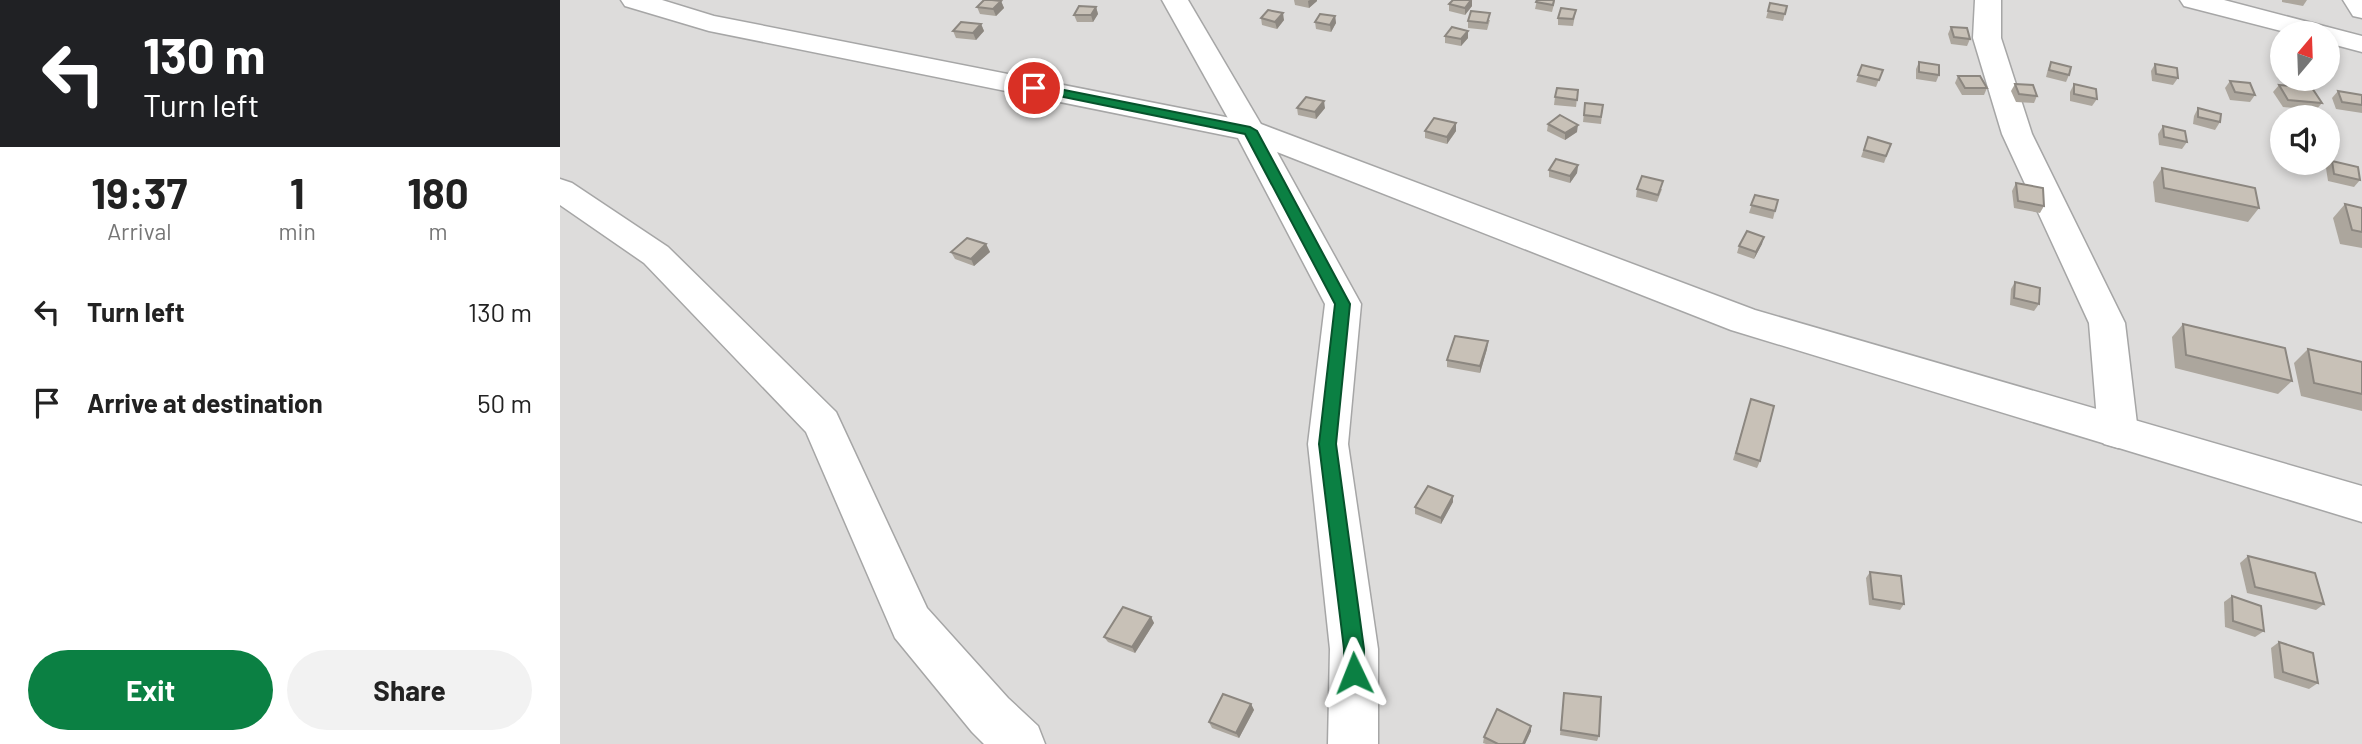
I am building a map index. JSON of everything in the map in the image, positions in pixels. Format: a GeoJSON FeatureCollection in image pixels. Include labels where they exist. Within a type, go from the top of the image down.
{"type":"FeatureCollection","features":[{"type":"Feature","properties":{"kind":"street"},"geometry":{"type":"LineString","coordinates":[[634,0],[709,23],[1250,131],[1744,320],[2362,504]]}},
{"type":"Feature","properties":{"kind":"street"},"geometry":{"type":"LineString","coordinates":[[1175,0],[1250,131],[1343,304],[1328,444],[1354,649],[1353,744]]}},
{"type":"Feature","properties":{"kind":"street"},"geometry":{"type":"LineString","coordinates":[[1988,0],[1987,38],[2017,134],[2107,323],[2118,432]]}},
{"type":"Feature","properties":{"kind":"street"},"geometry":{"type":"LineString","coordinates":[[2193,0],[2274,21]]}},
{"type":"Feature","properties":{"kind":"street"},"geometry":{"type":"LineString","coordinates":[[2356,0],[2362,10]]}},
{"type":"Feature","properties":{"kind":"street"},"geometry":{"type":"LineString","coordinates":[[2340,38],[2362,44]]}},
{"type":"Feature","properties":{"kind":"street"},"geometry":{"type":"LineString","coordinates":[[560,190],[656,255],[822,423],[911,623],[989,715],[1020,744]]}},
{"type":"Feature","properties":{"kind":"shaded area"},"geometry":{"type":"Polygon","coordinates":[[[560,0],[2362,0],[2362,744],[560,744],[560,0]]]}},
{"type":"Feature","properties":{"kind":"building"},"geometry":{"type":"Polygon","coordinates":[[[984,0],[1001,1],[993,9],[977,7],[984,0]]]}},
{"type":"Feature","properties":{"kind":"building"},"geometry":{"type":"Polygon","coordinates":[[[1453,0],[1471,0],[1465,8],[1449,4],[1453,0]]]}},
{"type":"Feature","properties":{"kind":"building"},"geometry":{"type":"Polygon","coordinates":[[[1554,0],[1553,5],[1536,2],[1554,0]]]}},
{"type":"Feature","properties":{"kind":"building"},"geometry":{"type":"Polygon","coordinates":[[[1770,3],[1787,6],[1785,14],[1768,11],[1770,3]]]}},
{"type":"Feature","properties":{"kind":"building"},"geometry":{"type":"Polygon","coordinates":[[[1079,6],[1096,7],[1091,15],[1074,15],[1079,6]]]}},
{"type":"Feature","properties":{"kind":"building"},"geometry":{"type":"Polygon","coordinates":[[[1561,8],[1576,10],[1573,19],[1558,18],[1561,8]]]}},
{"type":"Feature","properties":{"kind":"building"},"geometry":{"type":"Polygon","coordinates":[[[1268,10],[1283,13],[1275,22],[1261,18],[1268,10]]]}},
{"type":"Feature","properties":{"kind":"building"},"geometry":{"type":"Polygon","coordinates":[[[1471,11],[1490,13],[1487,23],[1468,21],[1471,11]]]}},
{"type":"Feature","properties":{"kind":"building"},"geometry":{"type":"Polygon","coordinates":[[[1320,14],[1335,16],[1330,25],[1315,22],[1320,14]]]}},
{"type":"Feature","properties":{"kind":"building"},"geometry":{"type":"Polygon","coordinates":[[[961,22],[981,24],[973,33],[953,31],[961,22]]]}},
{"type":"Feature","properties":{"kind":"building"},"geometry":{"type":"Polygon","coordinates":[[[1452,27],[1468,31],[1461,39],[1445,36],[1452,27]]]}},
{"type":"Feature","properties":{"kind":"building"},"geometry":{"type":"Polygon","coordinates":[[[1951,27],[1967,28],[1970,39],[1954,37],[1951,27]]]}},
{"type":"Feature","properties":{"kind":"building"},"geometry":{"type":"Polygon","coordinates":[[[1919,62],[1939,65],[1939,75],[1919,72],[1919,62]]]}},
{"type":"Feature","properties":{"kind":"building"},"geometry":{"type":"Polygon","coordinates":[[[2051,62],[2071,67],[2069,75],[2049,70],[2051,62]]]}},
{"type":"Feature","properties":{"kind":"building"},"geometry":{"type":"Polygon","coordinates":[[[2155,64],[2177,68],[2178,78],[2156,74],[2155,64]]]}},
{"type":"Feature","properties":{"kind":"building"},"geometry":{"type":"Polygon","coordinates":[[[1862,65],[1883,70],[1879,80],[1858,75],[1862,65]]]}},
{"type":"Feature","properties":{"kind":"building"},"geometry":{"type":"Polygon","coordinates":[[[1958,76],[1980,76],[1987,88],[1965,88],[1958,76]]]}},
{"type":"Feature","properties":{"kind":"building"},"geometry":{"type":"Polygon","coordinates":[[[2230,81],[2250,83],[2255,95],[2235,92],[2230,81]]]}},
{"type":"Feature","properties":{"kind":"building"},"geometry":{"type":"Polygon","coordinates":[[[2015,84],[2033,85],[2037,96],[2019,94],[2015,84]]]}},
{"type":"Feature","properties":{"kind":"building"},"geometry":{"type":"Polygon","coordinates":[[[2074,84],[2096,89],[2097,99],[2074,94],[2074,84]]]}},
{"type":"Feature","properties":{"kind":"building"},"geometry":{"type":"Polygon","coordinates":[[[1557,88],[1578,90],[1577,100],[1555,97],[1557,88]]]}},
{"type":"Feature","properties":{"kind":"building"},"geometry":{"type":"Polygon","coordinates":[[[2283,91],[2314,91],[2322,103],[2288,100],[2283,91]]]}},
{"type":"Feature","properties":{"kind":"building"},"geometry":{"type":"Polygon","coordinates":[[[2338,91],[2362,95],[2362,105],[2342,102],[2338,91]]]}},
{"type":"Feature","properties":{"kind":"building"},"geometry":{"type":"Polygon","coordinates":[[[1306,97],[1324,101],[1315,112],[1297,108],[1306,97]]]}},
{"type":"Feature","properties":{"kind":"building"},"geometry":{"type":"Polygon","coordinates":[[[1585,103],[1603,105],[1601,117],[1584,115],[1585,103]]]}},
{"type":"Feature","properties":{"kind":"building"},"geometry":{"type":"Polygon","coordinates":[[[2198,108],[2221,114],[2220,122],[2198,117],[2198,108]]]}},
{"type":"Feature","properties":{"kind":"building"},"geometry":{"type":"Polygon","coordinates":[[[1560,115],[1578,125],[1565,133],[1548,124],[1560,115]]]}},
{"type":"Feature","properties":{"kind":"building"},"geometry":{"type":"Polygon","coordinates":[[[1434,118],[1456,123],[1447,137],[1425,131],[1434,118]]]}},
{"type":"Feature","properties":{"kind":"building"},"geometry":{"type":"Polygon","coordinates":[[[2163,126],[2185,131],[2187,142],[2164,137],[2163,126]]]}},
{"type":"Feature","properties":{"kind":"building"},"geometry":{"type":"Polygon","coordinates":[[[1868,137],[1891,144],[1886,156],[1864,150],[1868,137]]]}},
{"type":"Feature","properties":{"kind":"building"},"geometry":{"type":"Polygon","coordinates":[[[1556,159],[1578,165],[1570,176],[1549,170],[1556,159]]]}},
{"type":"Feature","properties":{"kind":"building"},"geometry":{"type":"Polygon","coordinates":[[[2340,163],[2358,167],[2360,180],[2338,175],[2340,163]]]}},
{"type":"Feature","properties":{"kind":"building"},"geometry":{"type":"Polygon","coordinates":[[[2162,168],[2255,188],[2259,208],[2164,188],[2162,168]]]}},
{"type":"Feature","properties":{"kind":"building"},"geometry":{"type":"Polygon","coordinates":[[[1642,176],[1663,181],[1658,195],[1637,189],[1642,176]]]}},
{"type":"Feature","properties":{"kind":"building"},"geometry":{"type":"Polygon","coordinates":[[[2016,183],[2043,188],[2044,206],[2018,201],[2016,183]]]}},
{"type":"Feature","properties":{"kind":"building"},"geometry":{"type":"Polygon","coordinates":[[[1755,195],[1778,200],[1775,211],[1751,205],[1755,195]]]}},
{"type":"Feature","properties":{"kind":"building"},"geometry":{"type":"Polygon","coordinates":[[[2345,204],[2362,208],[2362,232],[2352,230],[2345,204]]]}},
{"type":"Feature","properties":{"kind":"building"},"geometry":{"type":"Polygon","coordinates":[[[1747,231],[1764,237],[1756,252],[1739,246],[1747,231]]]}},
{"type":"Feature","properties":{"kind":"building"},"geometry":{"type":"Polygon","coordinates":[[[967,238],[986,244],[971,259],[951,252],[967,238]]]}},
{"type":"Feature","properties":{"kind":"building"},"geometry":{"type":"Polygon","coordinates":[[[2015,282],[2040,288],[2039,304],[2014,298],[2015,282]]]}},
{"type":"Feature","properties":{"kind":"building"},"geometry":{"type":"Polygon","coordinates":[[[2183,324],[2285,348],[2292,381],[2186,355],[2183,324]]]}},
{"type":"Feature","properties":{"kind":"building"},"geometry":{"type":"Polygon","coordinates":[[[1455,336],[1488,341],[1480,366],[1447,360],[1455,336]]]}},
{"type":"Feature","properties":{"kind":"building"},"geometry":{"type":"Polygon","coordinates":[[[2308,349],[2362,362],[2362,394],[2314,383],[2308,349]]]}},
{"type":"Feature","properties":{"kind":"building"},"geometry":{"type":"Polygon","coordinates":[[[1751,399],[1774,406],[1760,461],[1736,453],[1751,399]]]}},
{"type":"Feature","properties":{"kind":"building"},"geometry":{"type":"Polygon","coordinates":[[[1428,486],[1453,496],[1441,518],[1415,507],[1428,486]]]}},
{"type":"Feature","properties":{"kind":"building"},"geometry":{"type":"Polygon","coordinates":[[[2248,556],[2315,573],[2324,604],[2255,587],[2248,556]]]}},
{"type":"Feature","properties":{"kind":"building"},"geometry":{"type":"Polygon","coordinates":[[[1870,572],[1901,576],[1904,604],[1873,599],[1870,572]]]}},
{"type":"Feature","properties":{"kind":"building"},"geometry":{"type":"Polygon","coordinates":[[[2232,596],[2261,606],[2264,631],[2233,621],[2232,596]]]}},
{"type":"Feature","properties":{"kind":"building"},"geometry":{"type":"Polygon","coordinates":[[[1123,607],[1151,617],[1132,647],[1104,637],[1123,607]]]}},
{"type":"Feature","properties":{"kind":"building"},"geometry":{"type":"Polygon","coordinates":[[[2279,642],[2313,653],[2318,683],[2283,672],[2279,642]]]}},
{"type":"Feature","properties":{"kind":"building"},"geometry":{"type":"Polygon","coordinates":[[[1564,693],[1601,697],[1599,736],[1561,730],[1564,693]]]}},
{"type":"Feature","properties":{"kind":"building"},"geometry":{"type":"Polygon","coordinates":[[[1223,694],[1251,704],[1236,733],[1209,722],[1223,694]]]}},
{"type":"Feature","properties":{"kind":"building"},"geometry":{"type":"Polygon","coordinates":[[[1497,709],[1531,726],[1523,744],[1498,744],[1484,737],[1497,709]]]}},
{"type":"Feature","properties":{"kind":"route"},"geometry":{"type":"LineString","coordinates":[[1034,88],[1250,131],[1343,304],[1328,444],[1354,649],[1354,673]]}}]}
